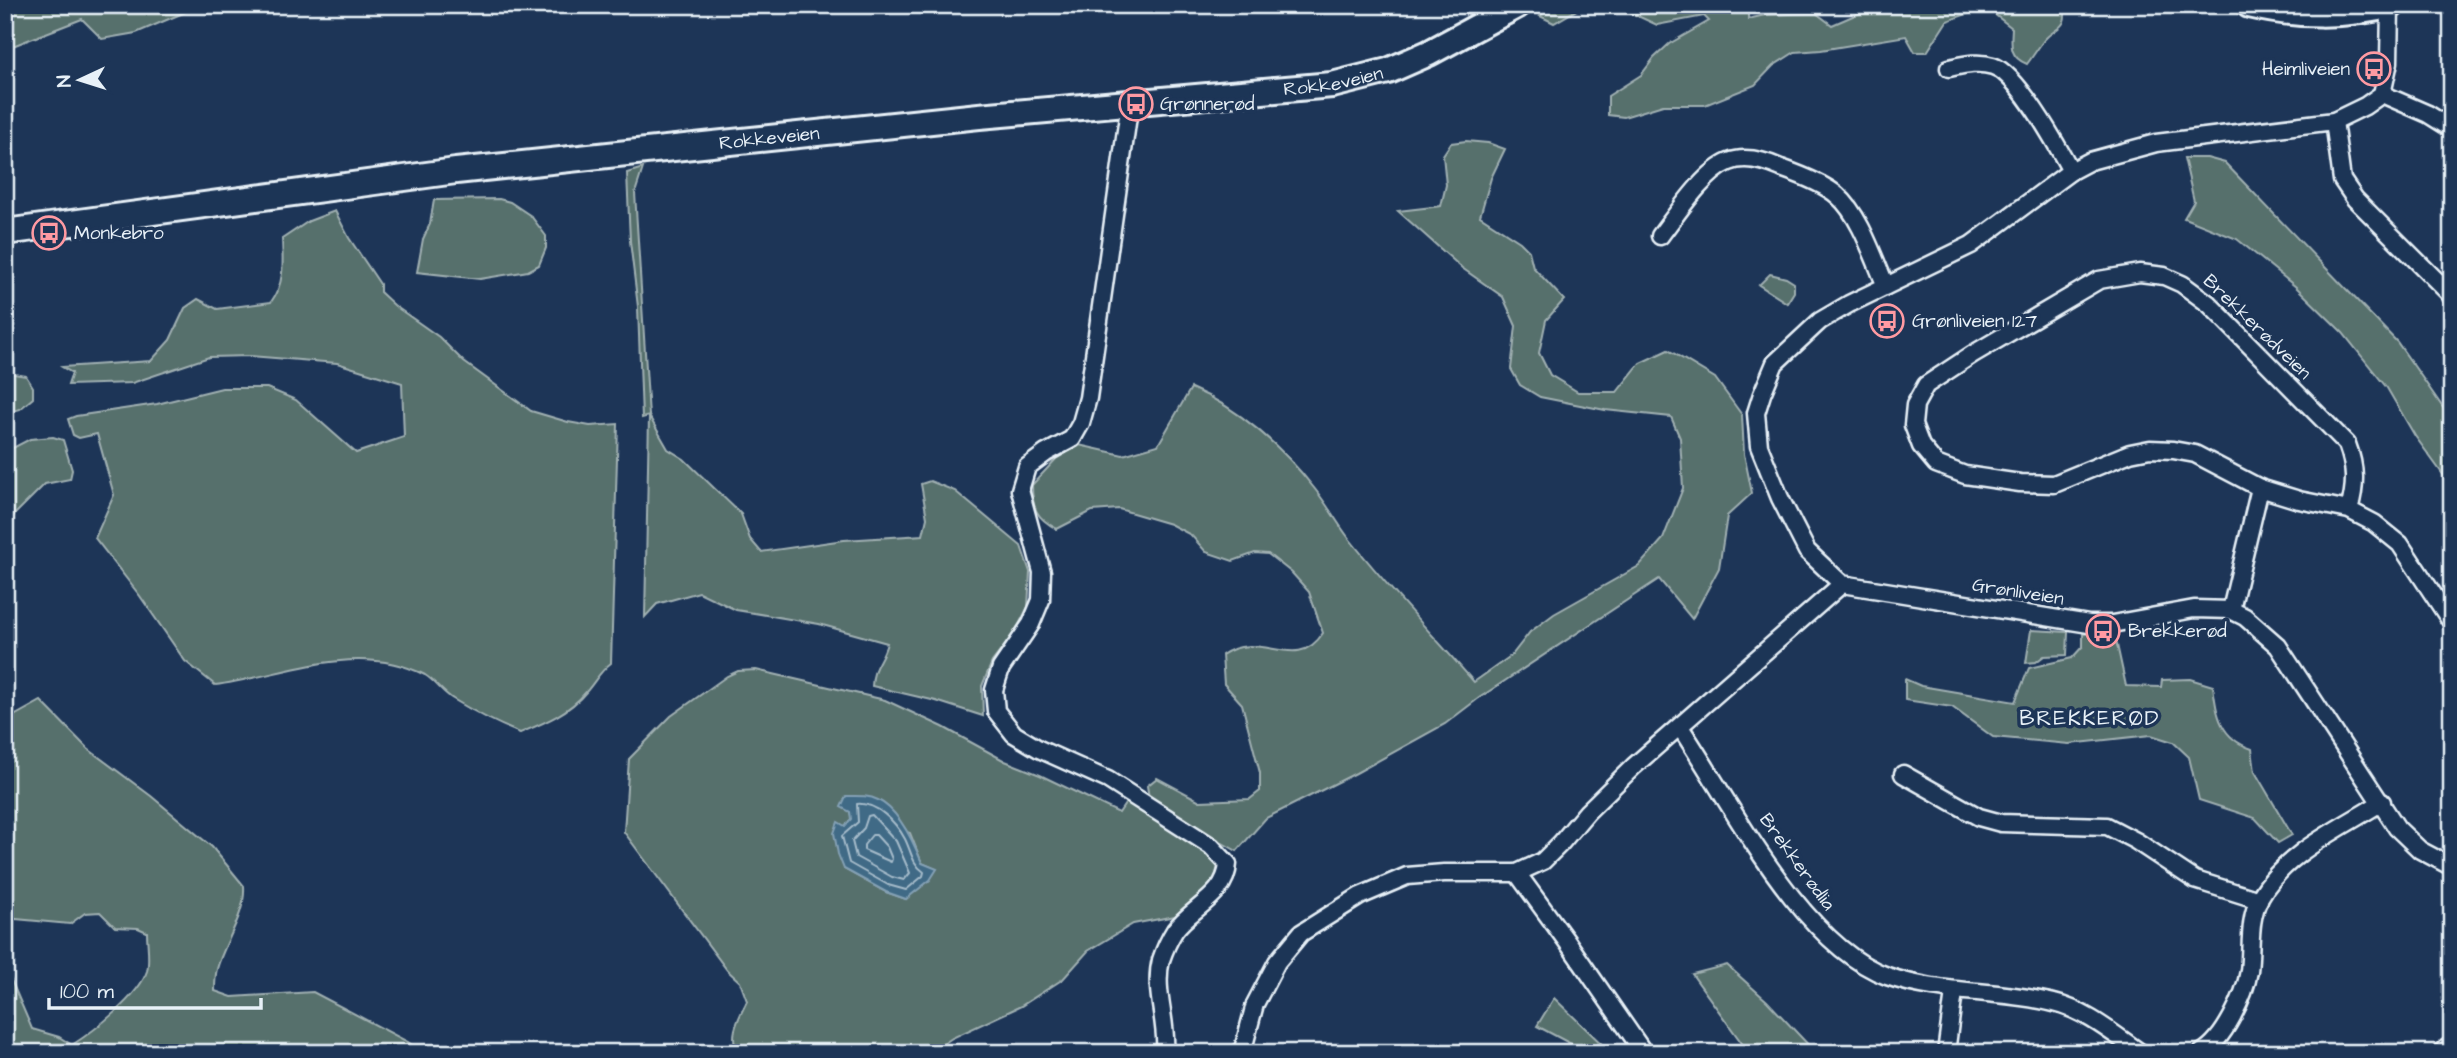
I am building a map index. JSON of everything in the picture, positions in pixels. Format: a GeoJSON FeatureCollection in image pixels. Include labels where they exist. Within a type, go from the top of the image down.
{"type":"FeatureCollection","features":[{"type":"Feature","properties":{"kind":"main road","name":"Rokkeveien"},"geometry":{"type":"LineString","coordinates":[[5,232],[456,171],[1130,102],[1332,85],[1388,71],[1429,53],[1518,5]]}},
{"type":"Feature","properties":{"kind":"main road"},"geometry":{"type":"LineString","coordinates":[[2249,5],[2281,11],[2330,13],[2349,13],[2391,6]]}},
{"type":"Feature","properties":{"kind":"street"},"geometry":{"type":"LineString","coordinates":[[1242,1053],[1255,1004],[1277,962],[1301,933],[1360,895],[1407,876],[1517,873],[1543,861],[1587,812],[1634,766],[1842,584],[1807,551],[1783,504],[1759,446],[1756,413],[1776,363],[1819,321],[1886,285],[1971,245],[2071,171],[2090,161],[2156,143],[2333,121],[2365,106],[2382,94],[2389,62],[2391,6]]}},
{"type":"Feature","properties":{"kind":"street"},"geometry":{"type":"LineString","coordinates":[[1949,68],[1972,63],[1994,66],[2020,90],[2039,116],[2071,171]]}},
{"type":"Feature","properties":{"kind":"street"},"geometry":{"type":"LineString","coordinates":[[2382,94],[2428,114],[2452,129]]}},
{"type":"Feature","properties":{"kind":"street"},"geometry":{"type":"LineString","coordinates":[[1130,102],[1088,398],[1081,423],[1072,439],[1027,467],[1020,490],[1042,572],[1041,600],[1031,624],[1001,668],[994,700],[996,711],[1014,734],[1038,749],[1108,780],[1211,846],[1228,864],[1224,884],[1175,930],[1162,959],[1158,979],[1167,1035],[1165,1053]]}},
{"type":"Feature","properties":{"kind":"street"},"geometry":{"type":"LineString","coordinates":[[2333,121],[2342,180],[2355,199],[2452,296]]}},
{"type":"Feature","properties":{"kind":"street"},"geometry":{"type":"LineString","coordinates":[[1660,236],[1711,174],[1728,162],[1745,158],[1771,163],[1838,196],[1855,219],[1886,285]]}},
{"type":"Feature","properties":{"kind":"street","name":"Brekkerødveien"},"geometry":{"type":"LineString","coordinates":[[2349,510],[2356,488],[2354,462],[2347,444],[2209,304],[2182,284],[2164,276],[2140,274],[2099,280],[1973,354],[1926,385],[1915,405],[1913,425],[1921,446],[1936,464],[1965,475],[2020,483],[2054,484],[2113,459],[2150,449],[2195,454],[2260,488],[2299,500],[2349,510],[2374,523],[2400,544],[2452,622]]}},
{"type":"Feature","properties":{"kind":"street"},"geometry":{"type":"LineString","coordinates":[[2260,488],[2231,610],[2261,629],[2278,646],[2398,828],[2420,850],[2452,867]]}},
{"type":"Feature","properties":{"kind":"street","name":"Grønliveien"},"geometry":{"type":"LineString","coordinates":[[1842,584],[2089,624],[2112,624],[2194,609],[2231,610]]}},
{"type":"Feature","properties":{"kind":"street","name":"Brekkerødlia"},"geometry":{"type":"LineString","coordinates":[[1680,727],[1785,887],[1831,941],[1850,956],[1887,976],[1954,992],[1994,993],[2056,1003],[2079,1013],[2125,1048],[2141,1053]]}},
{"type":"Feature","properties":{"kind":"street"},"geometry":{"type":"LineString","coordinates":[[1903,774],[1979,817],[1990,820],[2025,825],[2107,826],[2136,841],[2195,880],[2259,900]]}},
{"type":"Feature","properties":{"kind":"street"},"geometry":{"type":"LineString","coordinates":[[2202,1053],[2222,1048],[2249,972],[2250,934],[2259,900],[2273,879],[2296,856],[2382,802]]}},
{"type":"Feature","properties":{"kind":"street"},"geometry":{"type":"LineString","coordinates":[[1517,873],[1644,1053]]}},
{"type":"Feature","properties":{"kind":"street"},"geometry":{"type":"LineString","coordinates":[[1946,1053],[1954,992]]}},
{"type":"Feature","properties":{"kind":"green space"},"geometry":{"type":"Polygon","coordinates":[[[5,5],[202,5],[136,33],[102,39],[82,19],[5,49],[5,5]]]}},
{"type":"Feature","properties":{"kind":"green space"},"geometry":{"type":"Polygon","coordinates":[[[1554,5],[1585,5],[1554,23],[1540,16],[1554,5]]]}},
{"type":"Feature","properties":{"kind":"green space"},"geometry":{"type":"Polygon","coordinates":[[[1614,5],[1748,5],[1748,19],[1765,15],[1816,13],[1832,25],[1878,5],[2010,5],[2026,9],[2032,5],[2064,5],[2065,19],[2060,27],[2044,40],[2027,64],[2014,54],[2012,28],[1994,14],[1972,12],[1947,21],[1927,52],[1915,52],[1906,36],[1795,52],[1773,66],[1755,85],[1705,105],[1663,105],[1624,117],[1608,115],[1608,96],[1641,75],[1669,44],[1709,21],[1704,16],[1657,25],[1614,5]]]}},
{"type":"Feature","properties":{"kind":"green space"},"geometry":{"type":"Polygon","coordinates":[[[1451,143],[1488,143],[1505,149],[1491,178],[1480,216],[1529,251],[1533,267],[1564,300],[1546,320],[1539,353],[1550,375],[1578,392],[1617,392],[1640,363],[1668,350],[1715,378],[1742,415],[1744,454],[1752,493],[1727,516],[1719,568],[1692,619],[1659,579],[1479,698],[1445,724],[1266,818],[1237,851],[1149,798],[1147,786],[1157,778],[1200,801],[1250,799],[1260,791],[1260,773],[1242,704],[1224,684],[1222,655],[1236,648],[1250,646],[1289,651],[1312,645],[1323,633],[1309,592],[1292,573],[1268,554],[1255,553],[1233,561],[1206,552],[1191,535],[1170,524],[1119,509],[1092,511],[1057,529],[1044,521],[1037,512],[1032,485],[1056,459],[1079,445],[1123,455],[1158,445],[1191,388],[1209,396],[1243,418],[1288,458],[1319,494],[1363,556],[1474,682],[1512,655],[1530,632],[1554,614],[1639,566],[1663,539],[1683,488],[1680,438],[1671,417],[1605,410],[1540,397],[1520,385],[1511,369],[1516,326],[1503,297],[1462,268],[1398,211],[1441,206],[1446,185],[1443,155],[1451,143]]]}},
{"type":"Feature","properties":{"kind":"green space"},"geometry":{"type":"Polygon","coordinates":[[[2184,158],[2207,158],[2225,163],[2397,342],[2446,412],[2447,440],[2452,447],[2452,487],[2415,436],[2387,388],[2343,333],[2296,287],[2237,239],[2184,218],[2194,201],[2184,158]]]}},
{"type":"Feature","properties":{"kind":"green space"},"geometry":{"type":"Polygon","coordinates":[[[643,168],[635,193],[649,416],[642,418],[638,307],[630,241],[627,173],[643,168]]]}},
{"type":"Feature","properties":{"kind":"green space"},"geometry":{"type":"Polygon","coordinates":[[[499,199],[510,202],[531,216],[546,236],[546,248],[539,265],[528,271],[480,279],[417,272],[434,200],[499,199]]]}},
{"type":"Feature","properties":{"kind":"green space"},"geometry":{"type":"Polygon","coordinates":[[[335,211],[349,238],[380,284],[380,292],[439,337],[464,362],[531,411],[590,426],[618,424],[611,663],[572,706],[520,733],[453,699],[425,675],[399,665],[346,660],[215,685],[185,661],[95,538],[114,495],[97,434],[79,438],[73,435],[68,419],[76,416],[157,404],[222,388],[267,388],[296,400],[356,453],[404,437],[402,383],[337,363],[250,356],[209,357],[132,383],[68,385],[72,373],[62,367],[151,361],[170,340],[185,308],[198,299],[217,309],[271,302],[281,280],[282,239],[309,221],[335,211]]]}},
{"type":"Feature","properties":{"kind":"green space"},"geometry":{"type":"Polygon","coordinates":[[[1770,274],[1794,283],[1794,292],[1787,303],[1759,285],[1770,274]]]}},
{"type":"Feature","properties":{"kind":"green space"},"geometry":{"type":"Polygon","coordinates":[[[5,374],[26,376],[33,387],[33,398],[20,409],[5,413],[5,374]]]}},
{"type":"Feature","properties":{"kind":"green space"},"geometry":{"type":"Polygon","coordinates":[[[649,416],[668,449],[684,459],[741,514],[750,539],[761,552],[844,540],[923,535],[927,518],[921,484],[930,481],[955,491],[1021,546],[1030,572],[1028,607],[1015,632],[992,662],[982,686],[983,716],[936,701],[872,686],[874,673],[887,643],[819,624],[736,610],[699,592],[657,604],[645,617],[649,416]]]}},
{"type":"Feature","properties":{"kind":"green space"},"geometry":{"type":"Polygon","coordinates":[[[53,437],[63,440],[72,470],[70,479],[45,484],[10,519],[5,533],[5,452],[30,439],[53,437]]]}},
{"type":"Feature","properties":{"kind":"green space"},"geometry":{"type":"Polygon","coordinates":[[[2031,630],[2068,632],[2067,655],[2044,656],[2036,662],[2026,663],[2031,630]]]}},
{"type":"Feature","properties":{"kind":"green space"},"geometry":{"type":"Polygon","coordinates":[[[2114,631],[2126,686],[2161,687],[2162,680],[2190,679],[2213,686],[2222,725],[2233,739],[2252,749],[2255,772],[2292,835],[2278,843],[2255,818],[2199,800],[2189,757],[2173,742],[2151,735],[2069,744],[1993,737],[1952,707],[1905,700],[1905,679],[1921,686],[2015,702],[2029,668],[2072,658],[2083,646],[2083,634],[2114,631]]]}},
{"type":"Feature","properties":{"kind":"green space"},"geometry":{"type":"Polygon","coordinates":[[[756,670],[885,700],[943,727],[1005,761],[1119,813],[1127,801],[1212,854],[1218,866],[1214,882],[1175,916],[1133,924],[1088,951],[1063,979],[1021,1006],[952,1038],[930,1053],[738,1053],[734,1033],[747,1001],[740,982],[727,970],[624,832],[629,759],[671,716],[738,671],[756,670]],[[850,812],[852,819],[845,826],[844,869],[886,892],[906,899],[936,869],[922,863],[910,833],[850,812]]]}},
{"type":"Feature","properties":{"kind":"green space"},"geometry":{"type":"Polygon","coordinates":[[[41,701],[88,749],[151,796],[212,847],[244,886],[242,907],[217,969],[215,991],[232,997],[313,992],[408,1042],[423,1053],[5,1053],[5,966],[32,1029],[59,1037],[72,1045],[126,1002],[142,981],[148,967],[147,932],[138,928],[115,927],[100,912],[85,913],[70,924],[5,918],[5,721],[41,701]]]}},
{"type":"Feature","properties":{"kind":"green space"},"geometry":{"type":"Polygon","coordinates":[[[1727,965],[1767,1001],[1816,1053],[1749,1053],[1692,974],[1727,965]]]}},
{"type":"Feature","properties":{"kind":"green space"},"geometry":{"type":"Polygon","coordinates":[[[1554,998],[1611,1053],[1588,1053],[1537,1026],[1554,998]]]}},
{"type":"Feature","properties":{"kind":"water"},"geometry":{"type":"Polygon","coordinates":[[[846,796],[870,797],[886,805],[905,828],[922,863],[937,869],[930,880],[906,899],[886,892],[844,869],[834,833],[838,822],[845,826],[851,819],[850,812],[841,807],[846,796]]]}},
{"type":"Feature","properties":{"kind":"place","name":"Heimliveien"},"geometry":{"type":"Point","coordinates":[2374,69]}},
{"type":"Feature","properties":{"kind":"place","name":"Grønnerød"},"geometry":{"type":"Point","coordinates":[1136,104]}},
{"type":"Feature","properties":{"kind":"place","name":"Monkebro"},"geometry":{"type":"Point","coordinates":[49,233]}},
{"type":"Feature","properties":{"kind":"place","name":"Grønliveien 127"},"geometry":{"type":"Point","coordinates":[1887,321]}},
{"type":"Feature","properties":{"kind":"place","name":"Brekkerød"},"geometry":{"type":"Point","coordinates":[2103,631]}},
{"type":"Feature","properties":{"kind":"district","name":"BREKKERØD"},"geometry":{"type":"Point","coordinates":[2090,718]}}]}
